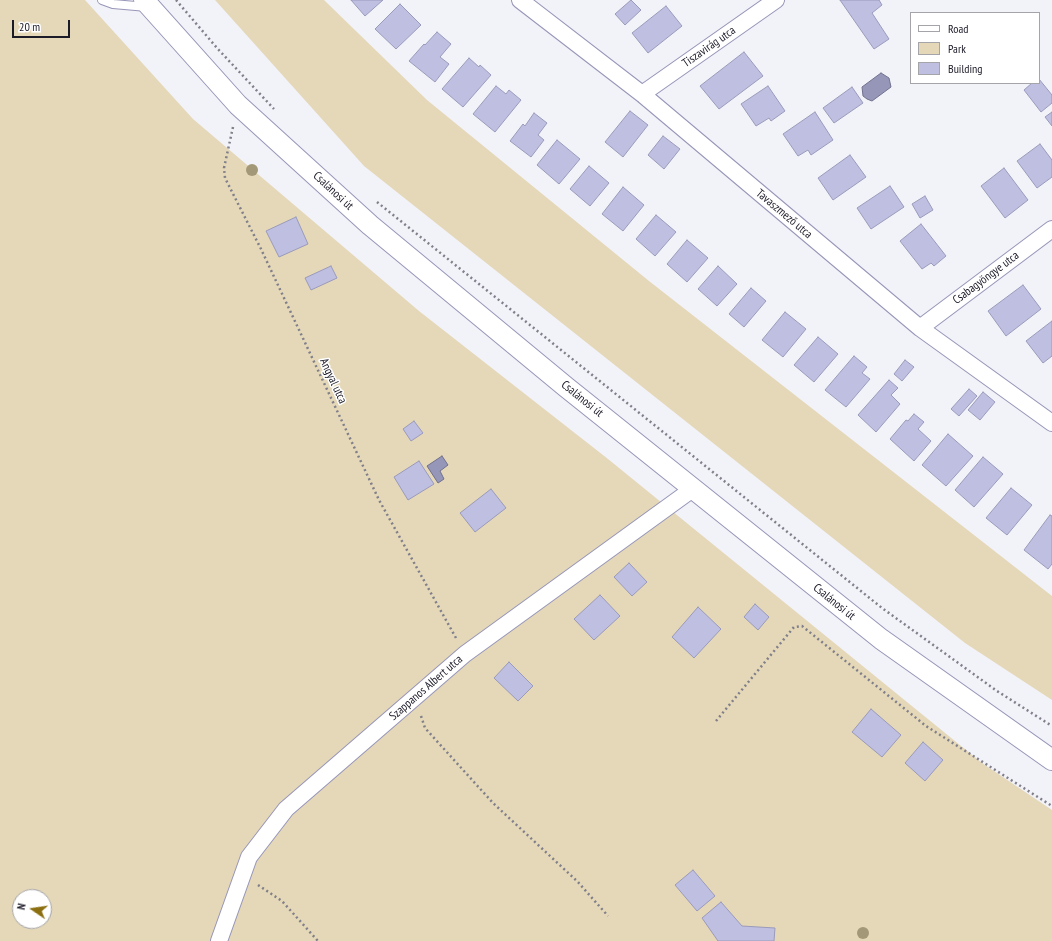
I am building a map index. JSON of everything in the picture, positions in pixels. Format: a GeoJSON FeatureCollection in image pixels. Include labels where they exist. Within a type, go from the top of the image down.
{"type":"FeatureCollection","features":[{"type":"Feature","properties":{"kind":"street","name":"Tavaszmező utca"},"geometry":{"type":"LineString","coordinates":[[520,0],[642,94],[920,328],[1052,423]]}},
{"type":"Feature","properties":{"kind":"street","name":"Tiszavirág utca"},"geometry":{"type":"LineString","coordinates":[[642,94],[776,0]]}},
{"type":"Feature","properties":{"kind":"street","name":"Csalánosi út"},"geometry":{"type":"LineString","coordinates":[[148,4],[238,105],[370,225],[566,387],[881,639],[1052,760]]}},
{"type":"Feature","properties":{"kind":"street","name":"Csabagyöngye utca"},"geometry":{"type":"LineString","coordinates":[[920,328],[1052,229]]}},
{"type":"Feature","properties":{"kind":"street","name":"Szappanos Albert utca"},"geometry":{"type":"LineString","coordinates":[[219,941],[249,857],[286,809],[465,654],[694,488]]}},
{"type":"Feature","properties":{"kind":"lane"},"geometry":{"type":"LineString","coordinates":[[102,0],[113,4],[148,4]]}},
{"type":"Feature","properties":{"kind":"path"},"geometry":{"type":"LineString","coordinates":[[176,0],[217,48],[280,114]]}},
{"type":"Feature","properties":{"kind":"path","name":"Angyal utca"},"geometry":{"type":"LineString","coordinates":[[238,105],[224,168],[225,178],[261,249],[379,500],[465,654]]}},
{"type":"Feature","properties":{"kind":"path"},"geometry":{"type":"LineString","coordinates":[[374,200],[882,608],[997,691],[1052,726]]}},
{"type":"Feature","properties":{"kind":"path"},"geometry":{"type":"LineString","coordinates":[[716,721],[794,627],[802,626],[926,726],[1052,806]]}},
{"type":"Feature","properties":{"kind":"path"},"geometry":{"type":"LineString","coordinates":[[421,692],[418,709],[425,728],[493,803],[578,882],[608,916]]}},
{"type":"Feature","properties":{"kind":"path"},"geometry":{"type":"LineString","coordinates":[[242,875],[282,901],[318,941]]}},
{"type":"Feature","properties":{"kind":"green space"},"geometry":{"type":"Polygon","coordinates":[[[0,0],[85,0],[193,119],[419,311],[608,459],[982,763],[1052,810],[1052,941],[0,941],[0,0]]]}},
{"type":"Feature","properties":{"kind":"green space"},"geometry":{"type":"Polygon","coordinates":[[[215,0],[324,0],[427,100],[649,281],[1052,596],[1052,700],[965,643],[364,166],[215,0]]]}},
{"type":"Feature","properties":{"kind":"water"},"geometry":{"type":"Polygon","coordinates":[[[881,73],[889,78],[891,87],[872,101],[867,99],[863,96],[862,87],[881,73]]]}},
{"type":"Feature","properties":{"kind":"water"},"geometry":{"type":"Polygon","coordinates":[[[442,456],[448,465],[440,471],[444,479],[438,483],[427,466],[442,456]]]}},
{"type":"Feature","properties":{"kind":"building"},"geometry":{"type":"Polygon","coordinates":[[[351,0],[383,0],[365,16],[351,0]]]}},
{"type":"Feature","properties":{"kind":"building"},"geometry":{"type":"Polygon","coordinates":[[[631,0],[641,10],[625,25],[615,14],[631,0]]]}},
{"type":"Feature","properties":{"kind":"building"},"geometry":{"type":"Polygon","coordinates":[[[840,0],[879,0],[882,5],[872,13],[889,39],[874,49],[840,0]]]}},
{"type":"Feature","properties":{"kind":"building"},"geometry":{"type":"Polygon","coordinates":[[[400,4],[421,25],[396,49],[375,29],[400,4]]]}},
{"type":"Feature","properties":{"kind":"building"},"geometry":{"type":"Polygon","coordinates":[[[666,6],[682,26],[648,53],[632,33],[666,6]]]}},
{"type":"Feature","properties":{"kind":"building"},"geometry":{"type":"Polygon","coordinates":[[[437,32],[451,44],[440,57],[449,64],[435,82],[409,61],[437,32]]]}},
{"type":"Feature","properties":{"kind":"building"},"geometry":{"type":"Polygon","coordinates":[[[744,52],[763,76],[719,109],[700,86],[744,52]]]}},
{"type":"Feature","properties":{"kind":"building"},"geometry":{"type":"Polygon","coordinates":[[[469,58],[491,75],[463,107],[442,89],[469,58]]]}},
{"type":"Feature","properties":{"kind":"building"},"geometry":{"type":"Polygon","coordinates":[[[1040,80],[1052,95],[1052,103],[1041,112],[1024,90],[1031,84],[1040,84],[1040,80]]]}},
{"type":"Feature","properties":{"kind":"building"},"geometry":{"type":"Polygon","coordinates":[[[496,86],[506,94],[509,90],[521,100],[495,132],[473,114],[496,86]]]}},
{"type":"Feature","properties":{"kind":"building"},"geometry":{"type":"Polygon","coordinates":[[[768,86],[785,111],[771,121],[769,118],[756,126],[741,104],[768,86]]]}},
{"type":"Feature","properties":{"kind":"building"},"geometry":{"type":"Polygon","coordinates":[[[852,87],[863,103],[834,123],[823,108],[852,87]]]}},
{"type":"Feature","properties":{"kind":"building"},"geometry":{"type":"Polygon","coordinates":[[[630,111],[648,125],[623,157],[605,142],[630,111]]]}},
{"type":"Feature","properties":{"kind":"building"},"geometry":{"type":"Polygon","coordinates":[[[815,112],[833,140],[811,155],[808,150],[798,156],[783,134],[815,112]]]}},
{"type":"Feature","properties":{"kind":"building"},"geometry":{"type":"Polygon","coordinates":[[[1052,112],[1052,126],[1045,117],[1052,112]]]}},
{"type":"Feature","properties":{"kind":"building"},"geometry":{"type":"Polygon","coordinates":[[[534,113],[547,123],[538,135],[544,140],[531,157],[510,141],[523,124],[525,126],[534,113]]]}},
{"type":"Feature","properties":{"kind":"building"},"geometry":{"type":"Polygon","coordinates":[[[663,136],[680,149],[664,169],[648,155],[663,136]]]}},
{"type":"Feature","properties":{"kind":"building"},"geometry":{"type":"Polygon","coordinates":[[[557,140],[580,159],[559,184],[537,165],[557,140]]]}},
{"type":"Feature","properties":{"kind":"building"},"geometry":{"type":"Polygon","coordinates":[[[1040,144],[1052,160],[1052,177],[1037,188],[1017,161],[1040,144]]]}},
{"type":"Feature","properties":{"kind":"building"},"geometry":{"type":"Polygon","coordinates":[[[850,155],[866,177],[833,200],[818,178],[850,155]]]}},
{"type":"Feature","properties":{"kind":"building"},"geometry":{"type":"Polygon","coordinates":[[[589,166],[609,183],[590,206],[570,189],[589,166]]]}},
{"type":"Feature","properties":{"kind":"building"},"geometry":{"type":"Polygon","coordinates":[[[1004,168],[1028,200],[1005,218],[981,186],[1004,168]]]}},
{"type":"Feature","properties":{"kind":"building"},"geometry":{"type":"Polygon","coordinates":[[[890,186],[904,207],[871,229],[857,208],[890,186]]]}},
{"type":"Feature","properties":{"kind":"building"},"geometry":{"type":"Polygon","coordinates":[[[623,187],[644,205],[623,231],[602,214],[623,187]]]}},
{"type":"Feature","properties":{"kind":"building"},"geometry":{"type":"Polygon","coordinates":[[[925,196],[933,210],[920,218],[912,204],[925,196]]]}},
{"type":"Feature","properties":{"kind":"building"},"geometry":{"type":"Polygon","coordinates":[[[656,215],[676,232],[655,256],[636,239],[656,215]]]}},
{"type":"Feature","properties":{"kind":"building"},"geometry":{"type":"Polygon","coordinates":[[[296,217],[308,244],[279,257],[266,231],[296,217]]]}},
{"type":"Feature","properties":{"kind":"building"},"geometry":{"type":"Polygon","coordinates":[[[921,224],[946,256],[934,266],[931,263],[922,269],[900,241],[921,224]]]}},
{"type":"Feature","properties":{"kind":"building"},"geometry":{"type":"Polygon","coordinates":[[[687,240],[708,258],[687,282],[667,264],[687,240]]]}},
{"type":"Feature","properties":{"kind":"building"},"geometry":{"type":"Polygon","coordinates":[[[331,266],[337,278],[311,290],[305,278],[331,266]]]}},
{"type":"Feature","properties":{"kind":"building"},"geometry":{"type":"Polygon","coordinates":[[[718,266],[737,284],[717,306],[698,289],[718,266]]]}},
{"type":"Feature","properties":{"kind":"building"},"geometry":{"type":"Polygon","coordinates":[[[1023,285],[1041,309],[1006,336],[988,311],[1023,285]]]}},
{"type":"Feature","properties":{"kind":"building"},"geometry":{"type":"Polygon","coordinates":[[[751,288],[766,301],[744,327],[729,314],[751,288]]]}},
{"type":"Feature","properties":{"kind":"building"},"geometry":{"type":"Polygon","coordinates":[[[785,312],[806,329],[783,357],[762,340],[785,312]]]}},
{"type":"Feature","properties":{"kind":"building"},"geometry":{"type":"Polygon","coordinates":[[[1052,321],[1052,356],[1043,363],[1026,341],[1052,321]]]}},
{"type":"Feature","properties":{"kind":"building"},"geometry":{"type":"Polygon","coordinates":[[[818,337],[838,354],[814,382],[794,365],[818,337]]]}},
{"type":"Feature","properties":{"kind":"building"},"geometry":{"type":"Polygon","coordinates":[[[854,356],[867,367],[862,373],[870,379],[846,407],[825,390],[854,356]]]}},
{"type":"Feature","properties":{"kind":"building"},"geometry":{"type":"Polygon","coordinates":[[[905,360],[914,367],[902,381],[894,374],[905,360]]]}},
{"type":"Feature","properties":{"kind":"building"},"geometry":{"type":"Polygon","coordinates":[[[889,380],[898,388],[891,395],[900,404],[876,432],[858,415],[889,380]]]}},
{"type":"Feature","properties":{"kind":"building"},"geometry":{"type":"Polygon","coordinates":[[[969,389],[977,396],[959,416],[951,409],[969,389]]]}},
{"type":"Feature","properties":{"kind":"building"},"geometry":{"type":"Polygon","coordinates":[[[983,392],[995,402],[980,420],[968,410],[983,392]]]}},
{"type":"Feature","properties":{"kind":"building"},"geometry":{"type":"Polygon","coordinates":[[[914,414],[924,422],[918,429],[931,441],[914,461],[890,439],[906,420],[908,421],[914,414]]]}},
{"type":"Feature","properties":{"kind":"building"},"geometry":{"type":"Polygon","coordinates":[[[414,421],[423,433],[411,441],[403,429],[414,421]]]}},
{"type":"Feature","properties":{"kind":"building"},"geometry":{"type":"Polygon","coordinates":[[[948,434],[973,456],[946,486],[922,465],[948,434]]]}},
{"type":"Feature","properties":{"kind":"building"},"geometry":{"type":"Polygon","coordinates":[[[983,457],[1003,474],[974,507],[955,490],[983,457]]]}},
{"type":"Feature","properties":{"kind":"building"},"geometry":{"type":"Polygon","coordinates":[[[419,461],[434,484],[408,500],[394,477],[419,461]]]}},
{"type":"Feature","properties":{"kind":"building"},"geometry":{"type":"Polygon","coordinates":[[[1011,488],[1032,505],[1007,535],[986,518],[1011,488]]]}},
{"type":"Feature","properties":{"kind":"building"},"geometry":{"type":"Polygon","coordinates":[[[491,489],[506,508],[475,532],[460,513],[491,489]]]}},
{"type":"Feature","properties":{"kind":"building"},"geometry":{"type":"Polygon","coordinates":[[[1050,515],[1052,516],[1052,564],[1048,569],[1024,550],[1050,515]]]}},
{"type":"Feature","properties":{"kind":"building"},"geometry":{"type":"Polygon","coordinates":[[[629,563],[647,582],[632,596],[614,577],[629,563]]]}},
{"type":"Feature","properties":{"kind":"building"},"geometry":{"type":"Polygon","coordinates":[[[600,595],[620,616],[594,640],[574,619],[600,595]]]}},
{"type":"Feature","properties":{"kind":"building"},"geometry":{"type":"Polygon","coordinates":[[[755,604],[769,617],[758,630],[744,617],[755,604]]]}},
{"type":"Feature","properties":{"kind":"building"},"geometry":{"type":"Polygon","coordinates":[[[698,607],[721,629],[694,658],[672,637],[698,607]]]}},
{"type":"Feature","properties":{"kind":"building"},"geometry":{"type":"Polygon","coordinates":[[[509,662],[533,686],[518,701],[494,678],[509,662]]]}},
{"type":"Feature","properties":{"kind":"building"},"geometry":{"type":"Polygon","coordinates":[[[871,709],[901,735],[882,757],[852,732],[871,709]]]}},
{"type":"Feature","properties":{"kind":"building"},"geometry":{"type":"Polygon","coordinates":[[[923,742],[943,760],[925,781],[905,763],[923,742]]]}},
{"type":"Feature","properties":{"kind":"building"},"geometry":{"type":"Polygon","coordinates":[[[693,870],[715,896],[697,911],[675,885],[693,870]]]}},
{"type":"Feature","properties":{"kind":"building"},"geometry":{"type":"Polygon","coordinates":[[[721,902],[742,926],[775,928],[774,941],[718,941],[702,918],[721,902]]]}}]}
